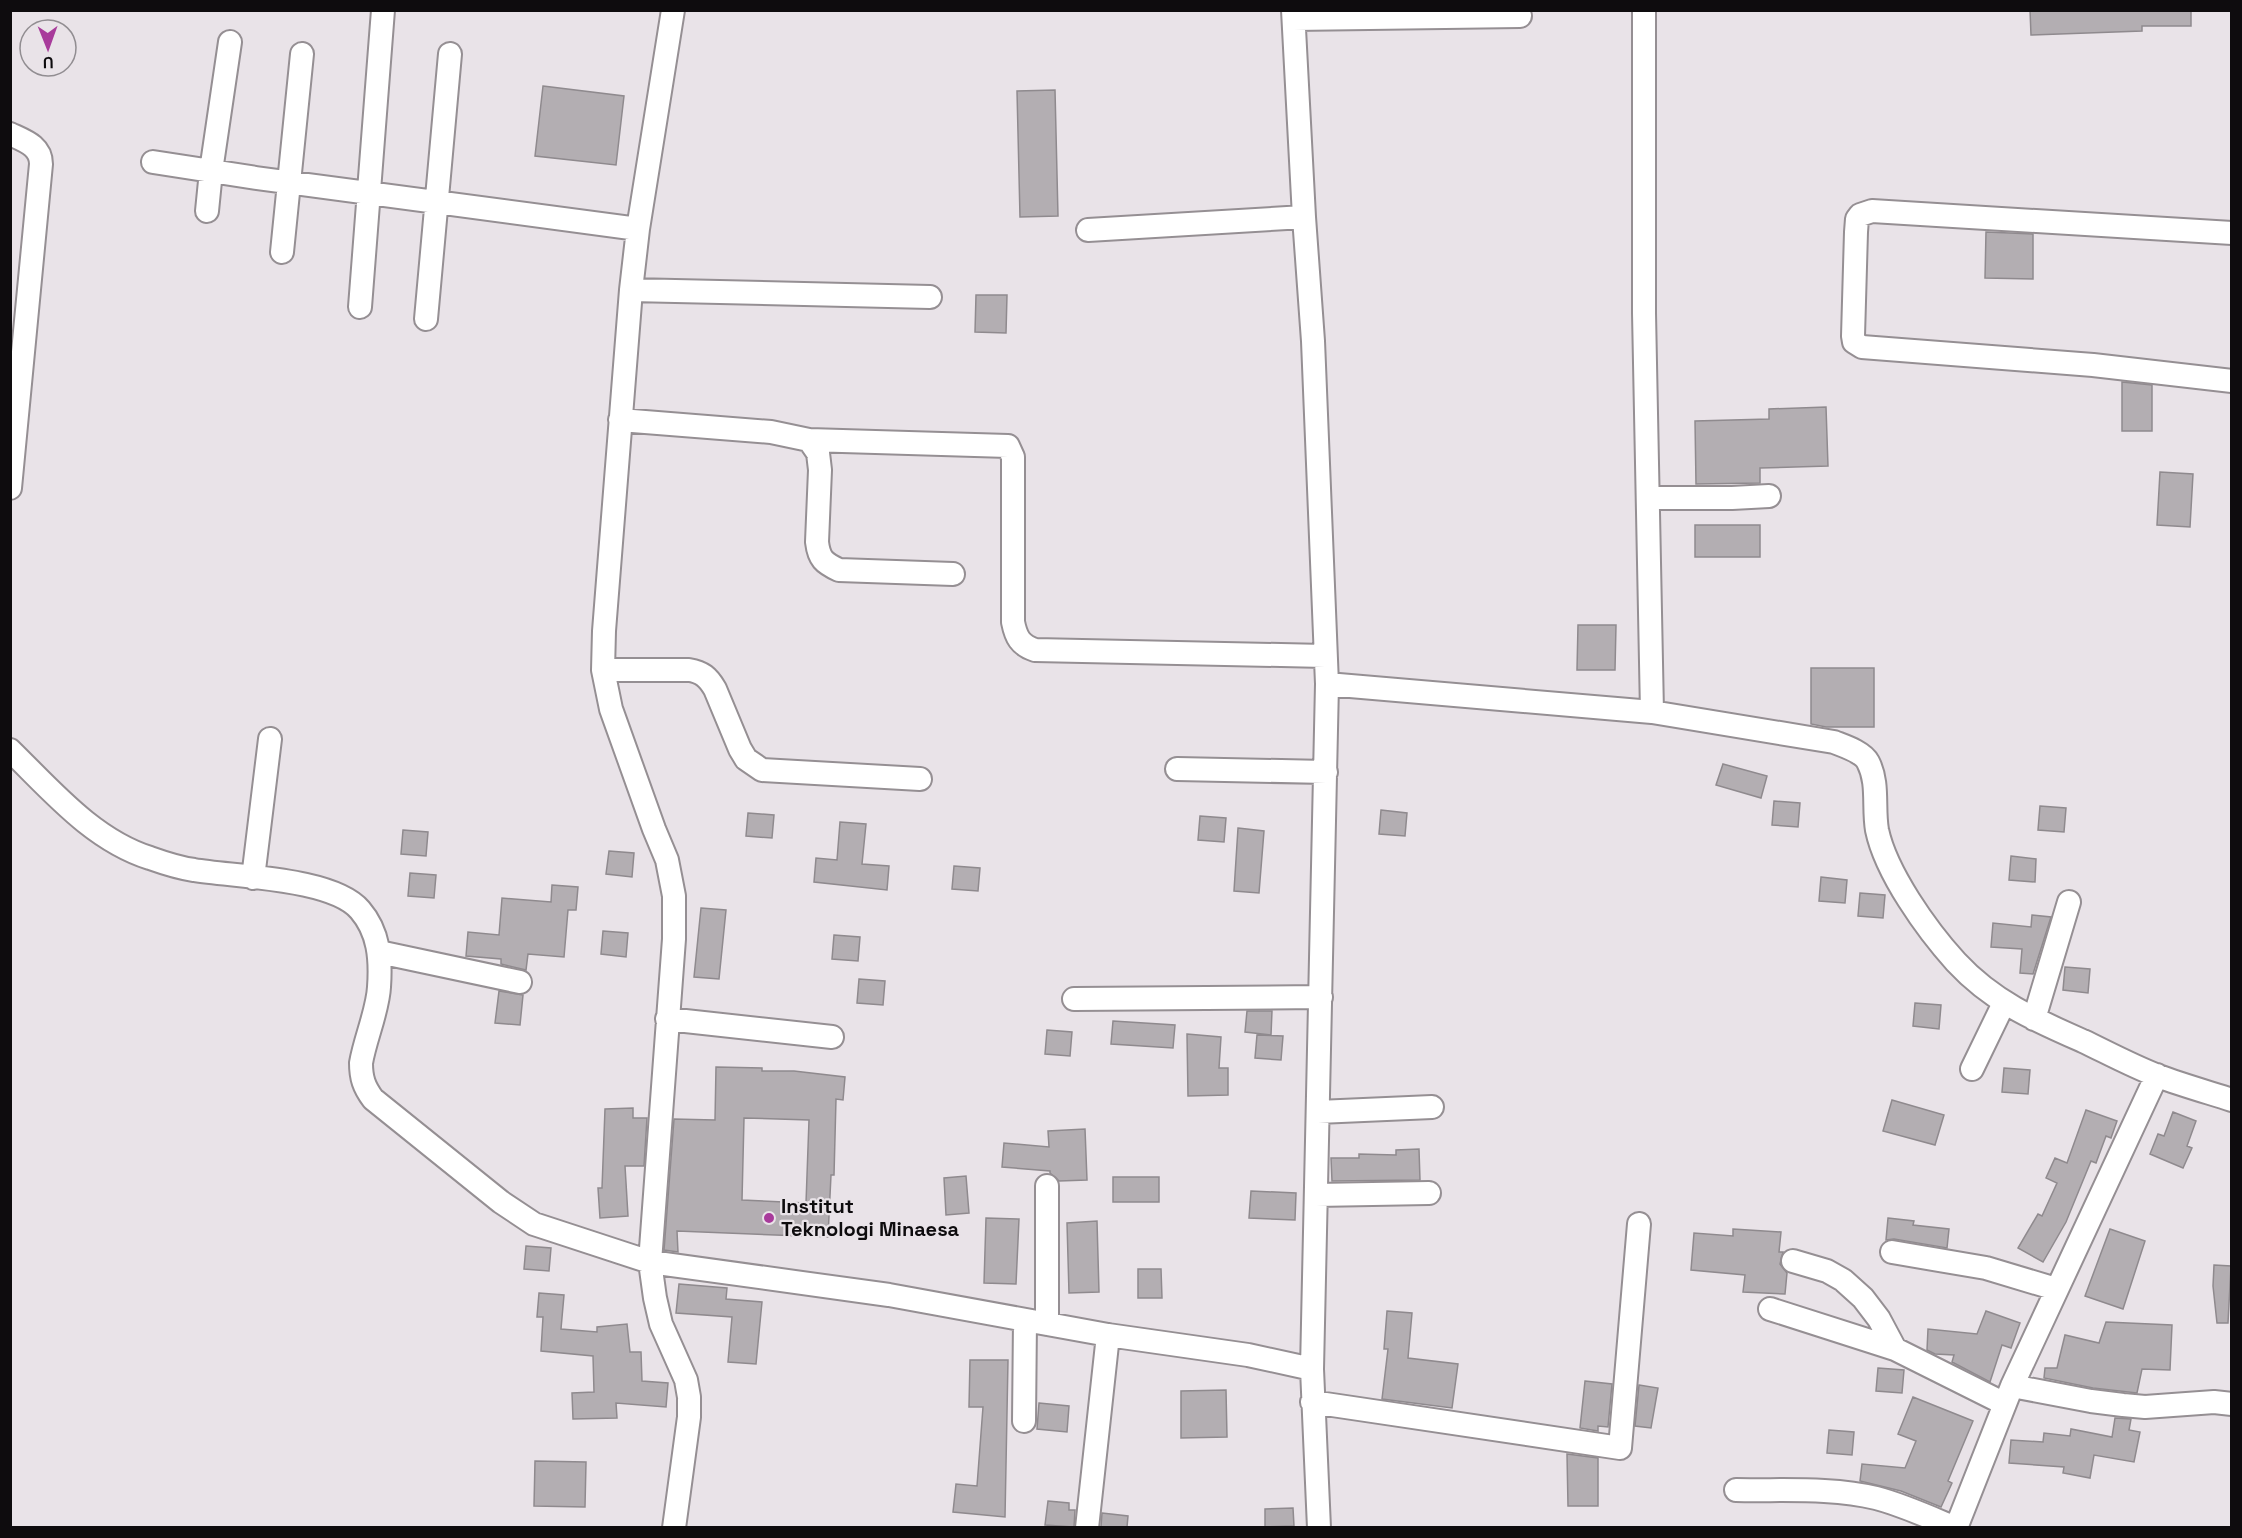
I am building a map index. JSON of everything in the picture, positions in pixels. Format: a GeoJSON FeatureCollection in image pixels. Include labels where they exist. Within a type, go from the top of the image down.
{"type":"FeatureCollection","features":[{"type":"Feature","properties":{"kind":"street"},"geometry":{"type":"LineString","coordinates":[[360,307],[383,10]]}},
{"type":"Feature","properties":{"kind":"street"},"geometry":{"type":"LineString","coordinates":[[673,10],[638,229],[631,290],[604,630],[603,670],[611,709],[667,860],[674,896],[674,939],[650,1262],[655,1298],[662,1324],[686,1380],[689,1397],[689,1417],[674,1527]]}},
{"type":"Feature","properties":{"kind":"street"},"geometry":{"type":"LineString","coordinates":[[1644,10],[1644,314],[1652,712]]}},
{"type":"Feature","properties":{"kind":"street"},"geometry":{"type":"LineString","coordinates":[[1319,1527],[1312,1369],[1327,684],[1313,341],[1304,218],[1294,15],[1520,16]]}},
{"type":"Feature","properties":{"kind":"street"},"geometry":{"type":"LineString","coordinates":[[207,211],[230,42]]}},
{"type":"Feature","properties":{"kind":"street"},"geometry":{"type":"LineString","coordinates":[[282,252],[302,54]]}},
{"type":"Feature","properties":{"kind":"street"},"geometry":{"type":"LineString","coordinates":[[426,320],[450,54]]}},
{"type":"Feature","properties":{"kind":"street"},"geometry":{"type":"LineString","coordinates":[[10,134],[36,148],[41,156],[41,164],[10,488]]}},
{"type":"Feature","properties":{"kind":"street"},"geometry":{"type":"LineString","coordinates":[[153,162],[288,183],[638,229]]}},
{"type":"Feature","properties":{"kind":"street"},"geometry":{"type":"LineString","coordinates":[[2232,233],[1872,211],[1857,219],[1853,336],[1854,342],[1862,347],[2093,365],[2232,381]]}},
{"type":"Feature","properties":{"kind":"street"},"geometry":{"type":"LineString","coordinates":[[1088,230],[1304,218]]}},
{"type":"Feature","properties":{"kind":"street"},"geometry":{"type":"LineString","coordinates":[[631,290],[930,297]]}},
{"type":"Feature","properties":{"kind":"street"},"geometry":{"type":"LineString","coordinates":[[620,420],[771,432],[809,440],[1008,446],[1013,457],[1012,622],[1016,634],[1025,646],[1035,650],[1325,656]]}},
{"type":"Feature","properties":{"kind":"street"},"geometry":{"type":"LineString","coordinates":[[809,440],[818,453],[817,542],[819,556],[826,564],[838,570],[953,574]]}},
{"type":"Feature","properties":{"kind":"street"},"geometry":{"type":"LineString","coordinates":[[1648,498],[1769,496]]}},
{"type":"Feature","properties":{"kind":"street"},"geometry":{"type":"LineString","coordinates":[[603,670],[701,672],[715,688],[746,759],[762,770],[920,779]]}},
{"type":"Feature","properties":{"kind":"street"},"geometry":{"type":"LineString","coordinates":[[1327,684],[1652,712],[1834,742],[1850,748],[1867,759],[1874,776],[1877,828],[1883,849],[1895,875],[1926,925],[1957,963],[2004,1003],[2034,1019],[2157,1075],[2232,1100]]}},
{"type":"Feature","properties":{"kind":"street"},"geometry":{"type":"LineString","coordinates":[[253,878],[270,739]]}},
{"type":"Feature","properties":{"kind":"street"},"geometry":{"type":"LineString","coordinates":[[10,750],[75,813],[111,840],[148,858],[192,870],[306,885],[335,892],[359,908],[374,931],[379,952],[379,991],[361,1063],[364,1088],[374,1099],[501,1202],[534,1224],[650,1262],[889,1295],[1108,1335],[1248,1355],[1312,1369]]}},
{"type":"Feature","properties":{"kind":"street"},"geometry":{"type":"LineString","coordinates":[[1177,769],[1326,772]]}},
{"type":"Feature","properties":{"kind":"street"},"geometry":{"type":"LineString","coordinates":[[2034,1019],[2069,902]]}},
{"type":"Feature","properties":{"kind":"street"},"geometry":{"type":"LineString","coordinates":[[379,952],[520,982]]}},
{"type":"Feature","properties":{"kind":"street"},"geometry":{"type":"LineString","coordinates":[[1074,999],[1321,997]]}},
{"type":"Feature","properties":{"kind":"street"},"geometry":{"type":"LineString","coordinates":[[1972,1069],[2004,1003]]}},
{"type":"Feature","properties":{"kind":"street"},"geometry":{"type":"LineString","coordinates":[[667,1019],[832,1037]]}},
{"type":"Feature","properties":{"kind":"street"},"geometry":{"type":"LineString","coordinates":[[1736,1490],[1839,1493],[1874,1498],[1955,1527],[2009,1395],[2056,1289],[2157,1075]]}},
{"type":"Feature","properties":{"kind":"street"},"geometry":{"type":"LineString","coordinates":[[1318,1112],[1432,1107]]}},
{"type":"Feature","properties":{"kind":"street"},"geometry":{"type":"LineString","coordinates":[[1024,1421],[1036,1322],[1047,1186]]}},
{"type":"Feature","properties":{"kind":"street"},"geometry":{"type":"LineString","coordinates":[[1316,1195],[1429,1193]]}},
{"type":"Feature","properties":{"kind":"street"},"geometry":{"type":"LineString","coordinates":[[1312,1402],[1620,1448],[1639,1224]]}},
{"type":"Feature","properties":{"kind":"street"},"geometry":{"type":"LineString","coordinates":[[1892,1252],[1986,1268],[2056,1289]]}},
{"type":"Feature","properties":{"kind":"street"},"geometry":{"type":"LineString","coordinates":[[1793,1261],[1827,1271],[1843,1280],[1863,1298],[1879,1319],[1894,1349]]}},
{"type":"Feature","properties":{"kind":"street"},"geometry":{"type":"LineString","coordinates":[[1770,1309],[1894,1349],[2009,1395],[2145,1407],[2214,1402],[2232,1404]]}},
{"type":"Feature","properties":{"kind":"street"},"geometry":{"type":"LineString","coordinates":[[1087,1527],[1108,1335]]}},
{"type":"Feature","properties":{"kind":"building"},"geometry":{"type":"Polygon","coordinates":[[[2030,10],[2191,10],[2191,26],[2142,26],[2142,31],[2031,35],[2030,10]]]}},
{"type":"Feature","properties":{"kind":"building"},"geometry":{"type":"Polygon","coordinates":[[[543,86],[624,96],[616,165],[535,156],[543,86]]]}},
{"type":"Feature","properties":{"kind":"building"},"geometry":{"type":"Polygon","coordinates":[[[1055,90],[1058,216],[1020,217],[1017,91],[1055,90]]]}},
{"type":"Feature","properties":{"kind":"building"},"geometry":{"type":"Polygon","coordinates":[[[1986,232],[2033,234],[2033,279],[1985,278],[1986,232]]]}},
{"type":"Feature","properties":{"kind":"building"},"geometry":{"type":"Polygon","coordinates":[[[976,295],[1007,295],[1006,333],[975,332],[976,295]]]}},
{"type":"Feature","properties":{"kind":"building"},"geometry":{"type":"Polygon","coordinates":[[[2122,382],[2152,385],[2152,431],[2122,431],[2122,382]]]}},
{"type":"Feature","properties":{"kind":"building"},"geometry":{"type":"Polygon","coordinates":[[[1826,407],[1828,466],[1760,468],[1760,483],[1696,484],[1695,421],[1769,419],[1769,409],[1826,407]]]}},
{"type":"Feature","properties":{"kind":"building"},"geometry":{"type":"Polygon","coordinates":[[[2160,472],[2193,474],[2190,527],[2157,525],[2160,472]]]}},
{"type":"Feature","properties":{"kind":"building"},"geometry":{"type":"Polygon","coordinates":[[[1695,525],[1760,525],[1760,557],[1695,557],[1695,525]]]}},
{"type":"Feature","properties":{"kind":"building"},"geometry":{"type":"Polygon","coordinates":[[[1578,625],[1616,625],[1615,670],[1577,670],[1578,625]]]}},
{"type":"Feature","properties":{"kind":"building"},"geometry":{"type":"Polygon","coordinates":[[[1811,668],[1874,668],[1874,727],[1826,727],[1811,724],[1811,668]]]}},
{"type":"Feature","properties":{"kind":"building"},"geometry":{"type":"Polygon","coordinates":[[[1723,764],[1767,776],[1761,798],[1716,785],[1723,764]]]}},
{"type":"Feature","properties":{"kind":"building"},"geometry":{"type":"Polygon","coordinates":[[[1774,801],[1800,803],[1798,827],[1772,825],[1774,801]]]}},
{"type":"Feature","properties":{"kind":"building"},"geometry":{"type":"Polygon","coordinates":[[[2040,806],[2066,808],[2064,832],[2038,830],[2040,806]]]}},
{"type":"Feature","properties":{"kind":"building"},"geometry":{"type":"Polygon","coordinates":[[[1381,810],[1407,813],[1405,836],[1379,834],[1381,810]]]}},
{"type":"Feature","properties":{"kind":"building"},"geometry":{"type":"Polygon","coordinates":[[[748,813],[774,815],[772,838],[746,836],[748,813]]]}},
{"type":"Feature","properties":{"kind":"building"},"geometry":{"type":"Polygon","coordinates":[[[1200,816],[1226,818],[1224,842],[1198,840],[1200,816]]]}},
{"type":"Feature","properties":{"kind":"building"},"geometry":{"type":"Polygon","coordinates":[[[840,822],[866,824],[862,864],[889,866],[887,890],[814,882],[816,858],[837,860],[840,822]]]}},
{"type":"Feature","properties":{"kind":"building"},"geometry":{"type":"Polygon","coordinates":[[[1238,828],[1264,831],[1259,893],[1234,891],[1238,828]]]}},
{"type":"Feature","properties":{"kind":"building"},"geometry":{"type":"Polygon","coordinates":[[[403,830],[428,832],[426,856],[401,854],[403,830]]]}},
{"type":"Feature","properties":{"kind":"building"},"geometry":{"type":"Polygon","coordinates":[[[609,851],[634,853],[632,877],[606,874],[609,851]]]}},
{"type":"Feature","properties":{"kind":"building"},"geometry":{"type":"Polygon","coordinates":[[[2011,856],[2036,859],[2035,882],[2009,880],[2011,856]]]}},
{"type":"Feature","properties":{"kind":"building"},"geometry":{"type":"Polygon","coordinates":[[[954,866],[980,868],[978,891],[952,889],[954,866]]]}},
{"type":"Feature","properties":{"kind":"building"},"geometry":{"type":"Polygon","coordinates":[[[410,873],[436,875],[434,898],[408,896],[410,873]]]}},
{"type":"Feature","properties":{"kind":"building"},"geometry":{"type":"Polygon","coordinates":[[[1821,877],[1847,880],[1845,903],[1819,901],[1821,877]]]}},
{"type":"Feature","properties":{"kind":"building"},"geometry":{"type":"Polygon","coordinates":[[[552,885],[578,887],[576,910],[568,910],[564,957],[528,954],[526,970],[501,964],[501,959],[466,956],[468,932],[499,935],[502,898],[551,902],[552,885]]]}},
{"type":"Feature","properties":{"kind":"building"},"geometry":{"type":"Polygon","coordinates":[[[1860,893],[1885,895],[1883,918],[1858,916],[1860,893]]]}},
{"type":"Feature","properties":{"kind":"building"},"geometry":{"type":"Polygon","coordinates":[[[701,908],[726,910],[719,979],[694,977],[701,908]]]}},
{"type":"Feature","properties":{"kind":"building"},"geometry":{"type":"Polygon","coordinates":[[[2032,915],[2051,917],[2033,974],[2020,973],[2022,949],[1991,947],[1993,923],[2031,927],[2032,915]]]}},
{"type":"Feature","properties":{"kind":"building"},"geometry":{"type":"Polygon","coordinates":[[[603,931],[628,933],[626,957],[601,954],[603,931]]]}},
{"type":"Feature","properties":{"kind":"building"},"geometry":{"type":"Polygon","coordinates":[[[834,935],[860,937],[858,961],[832,959],[834,935]]]}},
{"type":"Feature","properties":{"kind":"building"},"geometry":{"type":"Polygon","coordinates":[[[2065,967],[2090,969],[2088,993],[2063,990],[2065,967]]]}},
{"type":"Feature","properties":{"kind":"building"},"geometry":{"type":"Polygon","coordinates":[[[859,979],[885,981],[883,1005],[857,1003],[859,979]]]}},
{"type":"Feature","properties":{"kind":"building"},"geometry":{"type":"Polygon","coordinates":[[[499,991],[523,995],[520,1025],[495,1023],[499,991]]]}},
{"type":"Feature","properties":{"kind":"building"},"geometry":{"type":"Polygon","coordinates":[[[1915,1003],[1941,1005],[1939,1029],[1913,1026],[1915,1003]]]}},
{"type":"Feature","properties":{"kind":"building"},"geometry":{"type":"Polygon","coordinates":[[[1247,1011],[1272,1011],[1271,1035],[1245,1032],[1247,1011]]]}},
{"type":"Feature","properties":{"kind":"building"},"geometry":{"type":"Polygon","coordinates":[[[1113,1021],[1175,1025],[1173,1048],[1111,1044],[1113,1021]]]}},
{"type":"Feature","properties":{"kind":"building"},"geometry":{"type":"Polygon","coordinates":[[[1047,1030],[1072,1032],[1070,1056],[1045,1054],[1047,1030]]]}},
{"type":"Feature","properties":{"kind":"building"},"geometry":{"type":"Polygon","coordinates":[[[1187,1034],[1221,1037],[1219,1068],[1228,1068],[1228,1095],[1188,1096],[1187,1034]]]}},
{"type":"Feature","properties":{"kind":"building"},"geometry":{"type":"Polygon","coordinates":[[[1257,1035],[1283,1036],[1281,1060],[1255,1058],[1257,1035]]]}},
{"type":"Feature","properties":{"kind":"building"},"geometry":{"type":"Polygon","coordinates":[[[716,1067],[762,1068],[762,1071],[794,1071],[845,1077],[843,1100],[836,1099],[834,1175],[831,1175],[828,1237],[677,1231],[678,1252],[664,1250],[674,1119],[715,1120],[716,1067]],[[744,1118],[742,1200],[806,1203],[809,1120],[744,1118]]]}},
{"type":"Feature","properties":{"kind":"building"},"geometry":{"type":"Polygon","coordinates":[[[2004,1068],[2030,1070],[2028,1094],[2002,1092],[2004,1068]]]}},
{"type":"Feature","properties":{"kind":"building"},"geometry":{"type":"Polygon","coordinates":[[[1892,1100],[1944,1115],[1935,1145],[1883,1131],[1892,1100]]]}},
{"type":"Feature","properties":{"kind":"building"},"geometry":{"type":"Polygon","coordinates":[[[633,1108],[633,1118],[647,1118],[644,1166],[625,1166],[628,1216],[600,1218],[598,1188],[602,1188],[605,1109],[633,1108]]]}},
{"type":"Feature","properties":{"kind":"building"},"geometry":{"type":"Polygon","coordinates":[[[2086,1110],[2117,1121],[2111,1138],[2106,1136],[2096,1163],[2091,1161],[2066,1222],[2043,1262],[2018,1248],[2038,1214],[2042,1216],[2057,1183],[2046,1178],[2055,1158],[2067,1163],[2086,1110]]]}},
{"type":"Feature","properties":{"kind":"building"},"geometry":{"type":"Polygon","coordinates":[[[2173,1112],[2196,1121],[2187,1146],[2192,1148],[2183,1168],[2150,1154],[2158,1134],[2164,1136],[2173,1112]]]}},
{"type":"Feature","properties":{"kind":"building"},"geometry":{"type":"Polygon","coordinates":[[[1085,1129],[1087,1180],[1059,1181],[1050,1171],[1002,1167],[1004,1143],[1049,1147],[1048,1131],[1085,1129]]]}},
{"type":"Feature","properties":{"kind":"building"},"geometry":{"type":"Polygon","coordinates":[[[1419,1149],[1420,1180],[1332,1181],[1331,1158],[1359,1158],[1359,1154],[1396,1155],[1396,1150],[1419,1149]]]}},
{"type":"Feature","properties":{"kind":"building"},"geometry":{"type":"Polygon","coordinates":[[[966,1176],[969,1213],[946,1215],[944,1178],[966,1176]]]}},
{"type":"Feature","properties":{"kind":"building"},"geometry":{"type":"Polygon","coordinates":[[[1113,1177],[1159,1177],[1159,1202],[1113,1202],[1113,1177]]]}},
{"type":"Feature","properties":{"kind":"building"},"geometry":{"type":"Polygon","coordinates":[[[1251,1191],[1296,1193],[1295,1220],[1249,1218],[1251,1191]]]}},
{"type":"Feature","properties":{"kind":"building"},"geometry":{"type":"Polygon","coordinates":[[[986,1218],[1019,1219],[1016,1284],[984,1283],[986,1218]]]}},
{"type":"Feature","properties":{"kind":"building"},"geometry":{"type":"Polygon","coordinates":[[[1888,1218],[1914,1221],[1913,1225],[1949,1229],[1947,1248],[1894,1239],[1886,1240],[1888,1218]]]}},
{"type":"Feature","properties":{"kind":"building"},"geometry":{"type":"Polygon","coordinates":[[[1097,1221],[1099,1292],[1069,1293],[1067,1223],[1097,1221]]]}},
{"type":"Feature","properties":{"kind":"building"},"geometry":{"type":"Polygon","coordinates":[[[1733,1229],[1781,1232],[1779,1252],[1783,1252],[1780,1264],[1787,1273],[1785,1294],[1743,1292],[1745,1275],[1691,1270],[1694,1233],[1733,1236],[1733,1229]]]}},
{"type":"Feature","properties":{"kind":"building"},"geometry":{"type":"Polygon","coordinates":[[[2110,1229],[2145,1241],[2123,1309],[2085,1296],[2110,1229]]]}},
{"type":"Feature","properties":{"kind":"building"},"geometry":{"type":"Polygon","coordinates":[[[526,1246],[551,1248],[549,1271],[524,1269],[526,1246]]]}},
{"type":"Feature","properties":{"kind":"building"},"geometry":{"type":"Polygon","coordinates":[[[2214,1265],[2231,1266],[2228,1323],[2217,1323],[2213,1286],[2214,1265]]]}},
{"type":"Feature","properties":{"kind":"building"},"geometry":{"type":"Polygon","coordinates":[[[1138,1269],[1161,1269],[1162,1298],[1138,1298],[1138,1269]]]}},
{"type":"Feature","properties":{"kind":"building"},"geometry":{"type":"Polygon","coordinates":[[[679,1284],[727,1288],[726,1299],[762,1302],[756,1364],[728,1362],[732,1317],[676,1313],[679,1284]]]}},
{"type":"Feature","properties":{"kind":"building"},"geometry":{"type":"Polygon","coordinates":[[[539,1293],[564,1295],[561,1329],[597,1332],[597,1327],[627,1324],[630,1352],[641,1352],[642,1381],[668,1383],[666,1407],[616,1403],[617,1418],[573,1419],[572,1393],[594,1392],[593,1356],[541,1351],[543,1317],[537,1317],[539,1293]]]}},
{"type":"Feature","properties":{"kind":"building"},"geometry":{"type":"Polygon","coordinates":[[[1387,1311],[1412,1313],[1408,1358],[1458,1364],[1452,1408],[1382,1399],[1388,1349],[1384,1349],[1387,1311]]]}},
{"type":"Feature","properties":{"kind":"building"},"geometry":{"type":"Polygon","coordinates":[[[1986,1311],[2020,1323],[2011,1348],[2002,1345],[1990,1382],[1952,1362],[1954,1355],[1935,1354],[1927,1350],[1928,1329],[1977,1334],[1986,1311]]]}},
{"type":"Feature","properties":{"kind":"building"},"geometry":{"type":"Polygon","coordinates":[[[2106,1322],[2172,1325],[2170,1370],[2142,1369],[2137,1393],[2093,1388],[2044,1378],[2045,1368],[2057,1368],[2065,1335],[2099,1343],[2106,1322]]]}},
{"type":"Feature","properties":{"kind":"building"},"geometry":{"type":"Polygon","coordinates":[[[970,1360],[1008,1360],[1005,1517],[953,1512],[956,1484],[977,1486],[983,1407],[969,1407],[970,1360]]]}},
{"type":"Feature","properties":{"kind":"building"},"geometry":{"type":"Polygon","coordinates":[[[1878,1368],[1904,1370],[1902,1393],[1876,1391],[1878,1368]]]}},
{"type":"Feature","properties":{"kind":"building"},"geometry":{"type":"Polygon","coordinates":[[[1585,1381],[1612,1384],[1608,1427],[1598,1426],[1598,1431],[1580,1428],[1585,1381]]]}},
{"type":"Feature","properties":{"kind":"building"},"geometry":{"type":"Polygon","coordinates":[[[1639,1385],[1658,1388],[1651,1428],[1635,1426],[1639,1385]]]}},
{"type":"Feature","properties":{"kind":"building"},"geometry":{"type":"Polygon","coordinates":[[[1226,1390],[1227,1437],[1181,1438],[1181,1391],[1226,1390]]]}},
{"type":"Feature","properties":{"kind":"building"},"geometry":{"type":"Polygon","coordinates":[[[1913,1397],[1973,1421],[1948,1481],[1952,1483],[1941,1507],[1901,1491],[1860,1481],[1862,1464],[1905,1468],[1916,1441],[1898,1434],[1913,1397]]]}},
{"type":"Feature","properties":{"kind":"building"},"geometry":{"type":"Polygon","coordinates":[[[1039,1403],[1069,1406],[1067,1432],[1037,1429],[1039,1403]]]}},
{"type":"Feature","properties":{"kind":"building"},"geometry":{"type":"Polygon","coordinates":[[[2115,1418],[2131,1419],[2129,1430],[2140,1432],[2134,1462],[2094,1455],[2090,1478],[2063,1473],[2064,1467],[2009,1463],[2011,1440],[2043,1442],[2044,1433],[2070,1436],[2071,1429],[2112,1437],[2115,1418]]]}},
{"type":"Feature","properties":{"kind":"building"},"geometry":{"type":"Polygon","coordinates":[[[1829,1430],[1854,1432],[1852,1455],[1827,1453],[1829,1430]]]}},
{"type":"Feature","properties":{"kind":"building"},"geometry":{"type":"Polygon","coordinates":[[[1567,1454],[1598,1458],[1598,1506],[1568,1506],[1567,1454]]]}},
{"type":"Feature","properties":{"kind":"building"},"geometry":{"type":"Polygon","coordinates":[[[535,1461],[586,1462],[585,1507],[534,1506],[535,1461]]]}},
{"type":"Feature","properties":{"kind":"building"},"geometry":{"type":"Polygon","coordinates":[[[1048,1501],[1069,1503],[1069,1510],[1075,1510],[1074,1527],[1045,1525],[1048,1501]]]}},
{"type":"Feature","properties":{"kind":"building"},"geometry":{"type":"Polygon","coordinates":[[[1293,1508],[1294,1526],[1265,1527],[1265,1509],[1293,1508]]]}},
{"type":"Feature","properties":{"kind":"building"},"geometry":{"type":"Polygon","coordinates":[[[1102,1513],[1128,1516],[1127,1527],[1101,1527],[1102,1513]]]}},
{"type":"Feature","properties":{"kind":"place","name":"Institut Teknologi Minaesa"},"geometry":{"type":"Point","coordinates":[769,1218]}}]}
